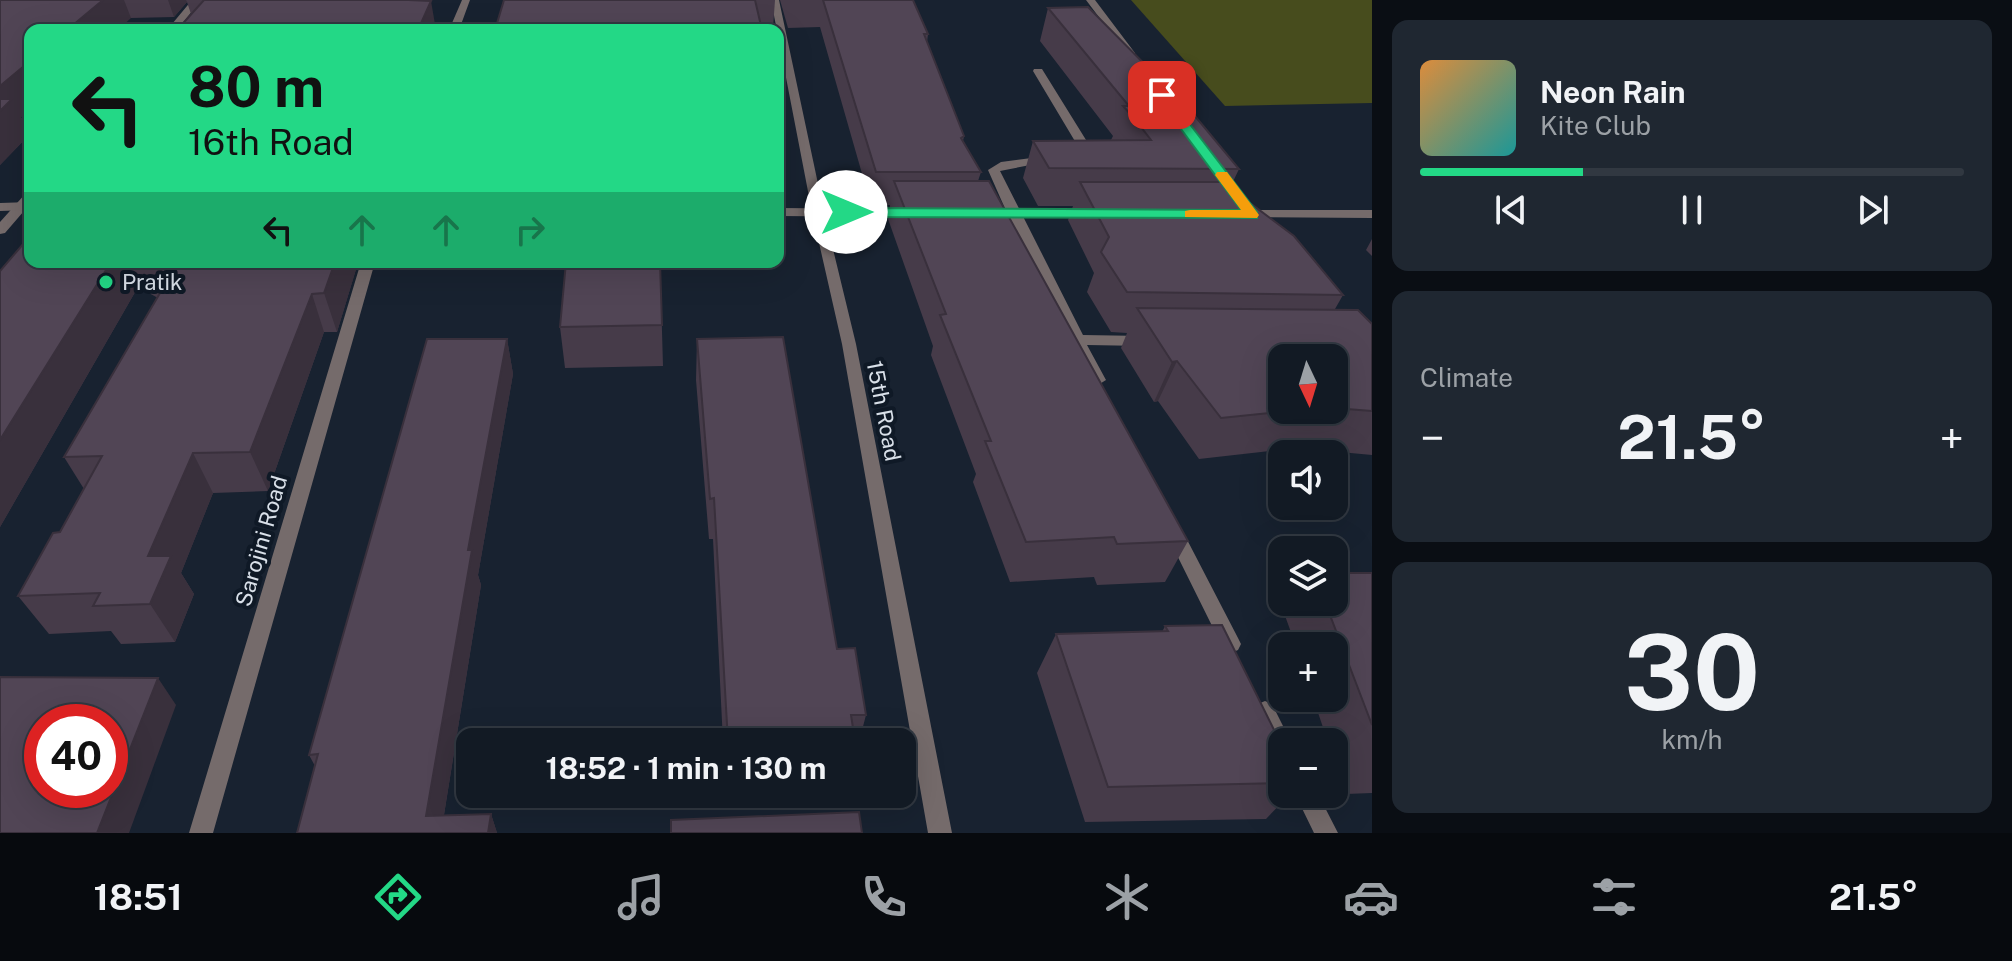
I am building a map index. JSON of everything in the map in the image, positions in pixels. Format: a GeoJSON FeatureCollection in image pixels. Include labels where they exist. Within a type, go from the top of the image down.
{"type":"FeatureCollection","features":[{"type":"Feature","properties":{"kind":"street"},"geometry":{"type":"LineString","coordinates":[[177,24],[197,0]]}},
{"type":"Feature","properties":{"kind":"street"},"geometry":{"type":"LineString","coordinates":[[456,24],[466,0]]}},
{"type":"Feature","properties":{"kind":"street","name":"15th Road"},"geometry":{"type":"LineString","coordinates":[[775,0],[780,24]]}},
{"type":"Feature","properties":{"kind":"street"},"geometry":{"type":"LineString","coordinates":[[1090,0],[1138,63]]}},
{"type":"Feature","properties":{"kind":"street","name":"15th Road"},"geometry":{"type":"LineString","coordinates":[[784,44],[849,344],[940,833]]}},
{"type":"Feature","properties":{"kind":"street"},"geometry":{"type":"LineString","coordinates":[[1038,71],[1085,148],[1081,158]]}},
{"type":"Feature","properties":{"kind":"street"},"geometry":{"type":"LineString","coordinates":[[1095,158],[1053,158],[1001,166],[994,170],[1104,392]]}},
{"type":"Feature","properties":{"kind":"street"},"geometry":{"type":"LineString","coordinates":[[0,207],[24,203]]}},
{"type":"Feature","properties":{"kind":"street"},"geometry":{"type":"LineString","coordinates":[[0,230],[24,206]]}},
{"type":"Feature","properties":{"kind":"street"},"geometry":{"type":"LineString","coordinates":[[1239,208],[1256,220],[1372,214]]}},
{"type":"Feature","properties":{"kind":"street"},"geometry":{"type":"LineString","coordinates":[[784,212],[923,213]]}},
{"type":"Feature","properties":{"kind":"street"},"geometry":{"type":"LineString","coordinates":[[968,213],[1109,214]]}},
{"type":"Feature","properties":{"kind":"street","name":"Sarojini Road"},"geometry":{"type":"LineString","coordinates":[[201,833],[366,268]]}},
{"type":"Feature","properties":{"kind":"street"},"geometry":{"type":"LineString","coordinates":[[1078,340],[1155,341]]}},
{"type":"Feature","properties":{"kind":"street"},"geometry":{"type":"LineString","coordinates":[[1164,510],[1240,663]]}},
{"type":"Feature","properties":{"kind":"street"},"geometry":{"type":"LineString","coordinates":[[1254,690],[1273,728]]}},
{"type":"Feature","properties":{"kind":"street"},"geometry":{"type":"LineString","coordinates":[[1313,808],[1326,833]]}},
{"type":"Feature","properties":{"kind":"green space"},"geometry":{"type":"Polygon","coordinates":[[[1131,0],[1372,0],[1372,103],[1225,106],[1131,0]]]}},
{"type":"Feature","properties":{"kind":"building"},"geometry":{"type":"Polygon","coordinates":[[[0,0],[103,0],[74,24],[24,24],[24,66],[0,86],[0,0]]]}},
{"type":"Feature","properties":{"kind":"building"},"geometry":{"type":"Polygon","coordinates":[[[204,0],[431,1],[421,24],[182,24],[204,0]]]}},
{"type":"Feature","properties":{"kind":"building"},"geometry":{"type":"Polygon","coordinates":[[[504,0],[755,0],[761,24],[497,24],[504,0]]]}},
{"type":"Feature","properties":{"kind":"building"},"geometry":{"type":"Polygon","coordinates":[[[823,0],[913,0],[964,136],[961,138],[981,172],[876,172],[823,0]]]}},
{"type":"Feature","properties":{"kind":"building"},"geometry":{"type":"Polygon","coordinates":[[[1088,7],[1190,110],[1239,169],[1049,168],[1033,141],[1151,140],[1141,127],[1165,127],[1174,122],[1164,115],[1131,115],[1123,106],[1129,106],[1048,8],[1088,7]]]}},
{"type":"Feature","properties":{"kind":"building"},"geometry":{"type":"Polygon","coordinates":[[[0,99],[12,99],[0,111],[0,99]]]}},
{"type":"Feature","properties":{"kind":"building"},"geometry":{"type":"Polygon","coordinates":[[[894,181],[989,181],[1188,541],[1117,544],[1114,537],[1026,542],[985,441],[991,441],[940,315],[946,314],[894,181]]]}},
{"type":"Feature","properties":{"kind":"building"},"geometry":{"type":"Polygon","coordinates":[[[1080,182],[1222,182],[1294,236],[1343,295],[1127,292],[1101,252],[1109,237],[1080,182]]]}},
{"type":"Feature","properties":{"kind":"building"},"geometry":{"type":"Polygon","coordinates":[[[24,243],[24,268],[107,268],[0,440],[0,271],[24,243]]]}},
{"type":"Feature","properties":{"kind":"building"},"geometry":{"type":"Polygon","coordinates":[[[155,268],[333,268],[324,293],[312,294],[250,452],[193,453],[148,556],[171,556],[150,604],[93,606],[100,593],[18,596],[53,533],[60,532],[102,456],[64,457],[170,276],[155,268]]]}},
{"type":"Feature","properties":{"kind":"building"},"geometry":{"type":"Polygon","coordinates":[[[565,268],[660,268],[662,325],[560,327],[565,268]]]}},
{"type":"Feature","properties":{"kind":"building"},"geometry":{"type":"Polygon","coordinates":[[[1137,308],[1358,310],[1372,324],[1372,411],[1348,409],[1348,344],[1268,344],[1268,413],[1221,418],[1177,361],[1172,362],[1137,308]]]}},
{"type":"Feature","properties":{"kind":"building"},"geometry":{"type":"Polygon","coordinates":[[[783,337],[837,649],[855,648],[866,715],[851,715],[853,728],[727,728],[714,498],[710,499],[697,339],[783,337]]]}},
{"type":"Feature","properties":{"kind":"building"},"geometry":{"type":"Polygon","coordinates":[[[427,339],[507,339],[468,550],[472,550],[426,816],[491,814],[488,833],[297,833],[318,754],[309,755],[427,339]]]}},
{"type":"Feature","properties":{"kind":"building"},"geometry":{"type":"Polygon","coordinates":[[[1348,573],[1372,573],[1372,725],[1348,662],[1348,632],[1336,632],[1330,616],[1348,616],[1348,573]]]}},
{"type":"Feature","properties":{"kind":"building"},"geometry":{"type":"Polygon","coordinates":[[[1222,625],[1273,728],[1268,728],[1268,783],[1108,787],[1056,634],[1168,631],[1165,626],[1222,625]]]}},
{"type":"Feature","properties":{"kind":"building"},"geometry":{"type":"Polygon","coordinates":[[[0,677],[158,678],[128,754],[128,704],[24,704],[24,808],[107,808],[97,833],[0,833],[0,677]]]}},
{"type":"Feature","properties":{"kind":"building"},"geometry":{"type":"Polygon","coordinates":[[[859,812],[862,833],[671,833],[671,820],[859,812]]]}},
{"type":"Feature","properties":{"kind":"slow traffic"},"geometry":{"type":"LineString","coordinates":[[1190,214],[1252,215],[1222,175]]}},
{"type":"Feature","properties":{"kind":"place","name":"Pratik"},"geometry":{"type":"Point","coordinates":[106,282]}},
{"type":"Feature","properties":{"kind":"route"},"geometry":{"type":"LineString","coordinates":[[846,212],[1252,215],[1162,95]]}}]}
